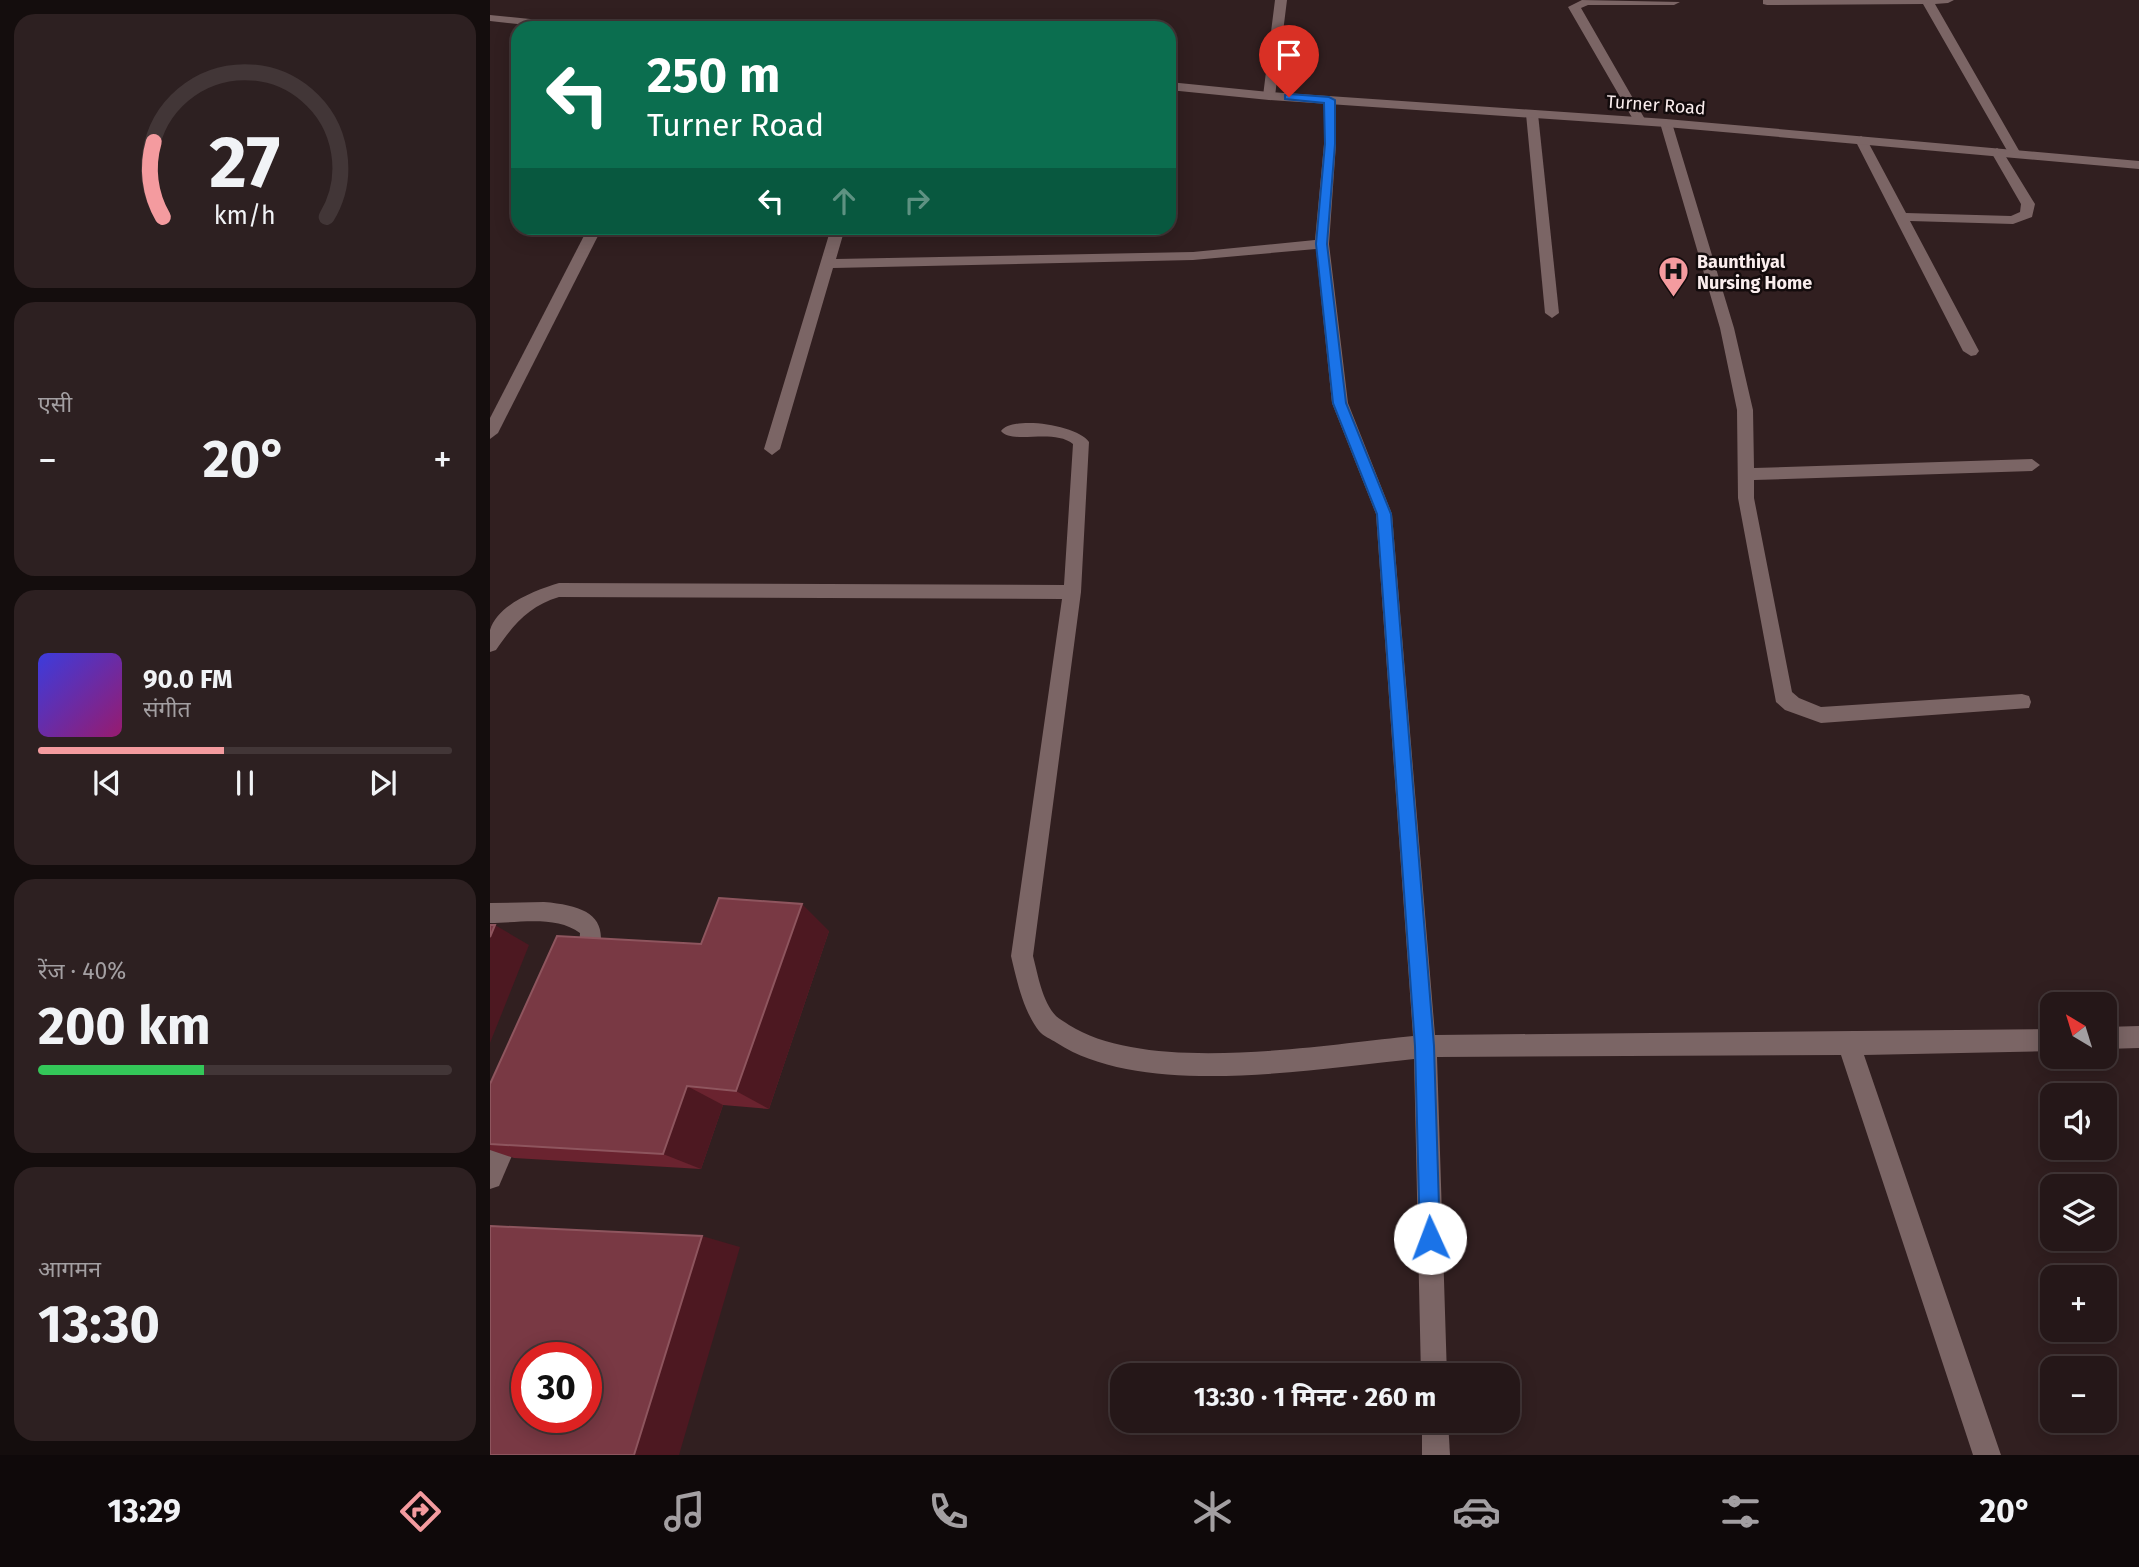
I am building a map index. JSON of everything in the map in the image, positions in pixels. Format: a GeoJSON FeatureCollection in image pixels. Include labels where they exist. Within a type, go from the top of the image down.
{"type":"FeatureCollection","features":[{"type":"Feature","properties":{"kind":"street"},"geometry":{"type":"LineString","coordinates":[[1269,96],[1281,0]]}},
{"type":"Feature","properties":{"kind":"street"},"geometry":{"type":"LineString","coordinates":[[1767,2],[1948,0]]}},
{"type":"Feature","properties":{"kind":"street"},"geometry":{"type":"LineString","coordinates":[[1927,1],[2015,154]]}},
{"type":"Feature","properties":{"kind":"street"},"geometry":{"type":"LineString","coordinates":[[1640,121],[1574,7],[1587,2],[1674,2]]}},
{"type":"Feature","properties":{"kind":"street"},"geometry":{"type":"LineString","coordinates":[[490,18],[520,21]]}},
{"type":"Feature","properties":{"kind":"street","name":"Turner Road"},"geometry":{"type":"LineString","coordinates":[[1176,87],[1269,96],[1666,122],[2139,165]]}},
{"type":"Feature","properties":{"kind":"street"},"geometry":{"type":"LineString","coordinates":[[1329,100],[1330,144],[1322,244],[1340,403],[1384,514],[1425,1046],[1434,1363]]}},
{"type":"Feature","properties":{"kind":"street"},"geometry":{"type":"LineString","coordinates":[[1532,114],[1552,313]]}},
{"type":"Feature","properties":{"kind":"street"},"geometry":{"type":"LineString","coordinates":[[1666,122],[1727,328],[1745,411],[1746,498],[1783,696],[1792,705],[1821,715],[2022,702]]}},
{"type":"Feature","properties":{"kind":"street"},"geometry":{"type":"LineString","coordinates":[[1861,140],[1971,351]]}},
{"type":"Feature","properties":{"kind":"street"},"geometry":{"type":"LineString","coordinates":[[1902,217],[2013,220],[2027,214],[2028,204],[1997,152]]}},
{"type":"Feature","properties":{"kind":"street"},"geometry":{"type":"LineString","coordinates":[[490,433],[591,235]]}},
{"type":"Feature","properties":{"kind":"street"},"geometry":{"type":"LineString","coordinates":[[772,449],[836,235]]}},
{"type":"Feature","properties":{"kind":"street"},"geometry":{"type":"LineString","coordinates":[[829,264],[1194,256],[1322,244]]}},
{"type":"Feature","properties":{"kind":"street"},"geometry":{"type":"LineString","coordinates":[[1009,431],[1066,432],[1077,436],[1081,442],[1072,592],[1022,956],[1031,991],[1048,1024],[1082,1046],[1135,1059],[1241,1065],[1425,1046],[2040,1040]]}},
{"type":"Feature","properties":{"kind":"street"},"geometry":{"type":"LineString","coordinates":[[1747,474],[2032,465]]}},
{"type":"Feature","properties":{"kind":"street"},"geometry":{"type":"LineString","coordinates":[[490,645],[503,624],[520,606],[538,596],[559,590],[1072,592]]}},
{"type":"Feature","properties":{"kind":"street"},"geometry":{"type":"LineString","coordinates":[[490,913],[568,914],[581,919],[591,929],[590,949],[574,987]]}},
{"type":"Feature","properties":{"kind":"street"},"geometry":{"type":"LineString","coordinates":[[2118,1038],[2139,1037]]}},
{"type":"Feature","properties":{"kind":"street"},"geometry":{"type":"LineString","coordinates":[[1849,1044],[1990,1455]]}},
{"type":"Feature","properties":{"kind":"street"},"geometry":{"type":"LineString","coordinates":[[490,1177],[518,1114]]}},
{"type":"Feature","properties":{"kind":"street"},"geometry":{"type":"LineString","coordinates":[[1435,1433],[1436,1455]]}},
{"type":"Feature","properties":{"kind":"building"},"geometry":{"type":"Polygon","coordinates":[[[719,898],[802,904],[736,1091],[687,1086],[663,1154],[490,1144],[490,1084],[557,936],[701,944],[719,898]]]}},
{"type":"Feature","properties":{"kind":"building"},"geometry":{"type":"Polygon","coordinates":[[[490,1226],[702,1236],[634,1455],[490,1455],[490,1226]]]}},
{"type":"Feature","properties":{"kind":"place","name":"Baunthiyal Nursing Home"},"geometry":{"type":"Point","coordinates":[1674,299]}},
{"type":"Feature","properties":{"kind":"route"},"geometry":{"type":"LineString","coordinates":[[1289,97],[1329,100],[1330,144],[1322,244],[1340,403],[1384,514],[1425,1046],[1430,1238]]}}]}
